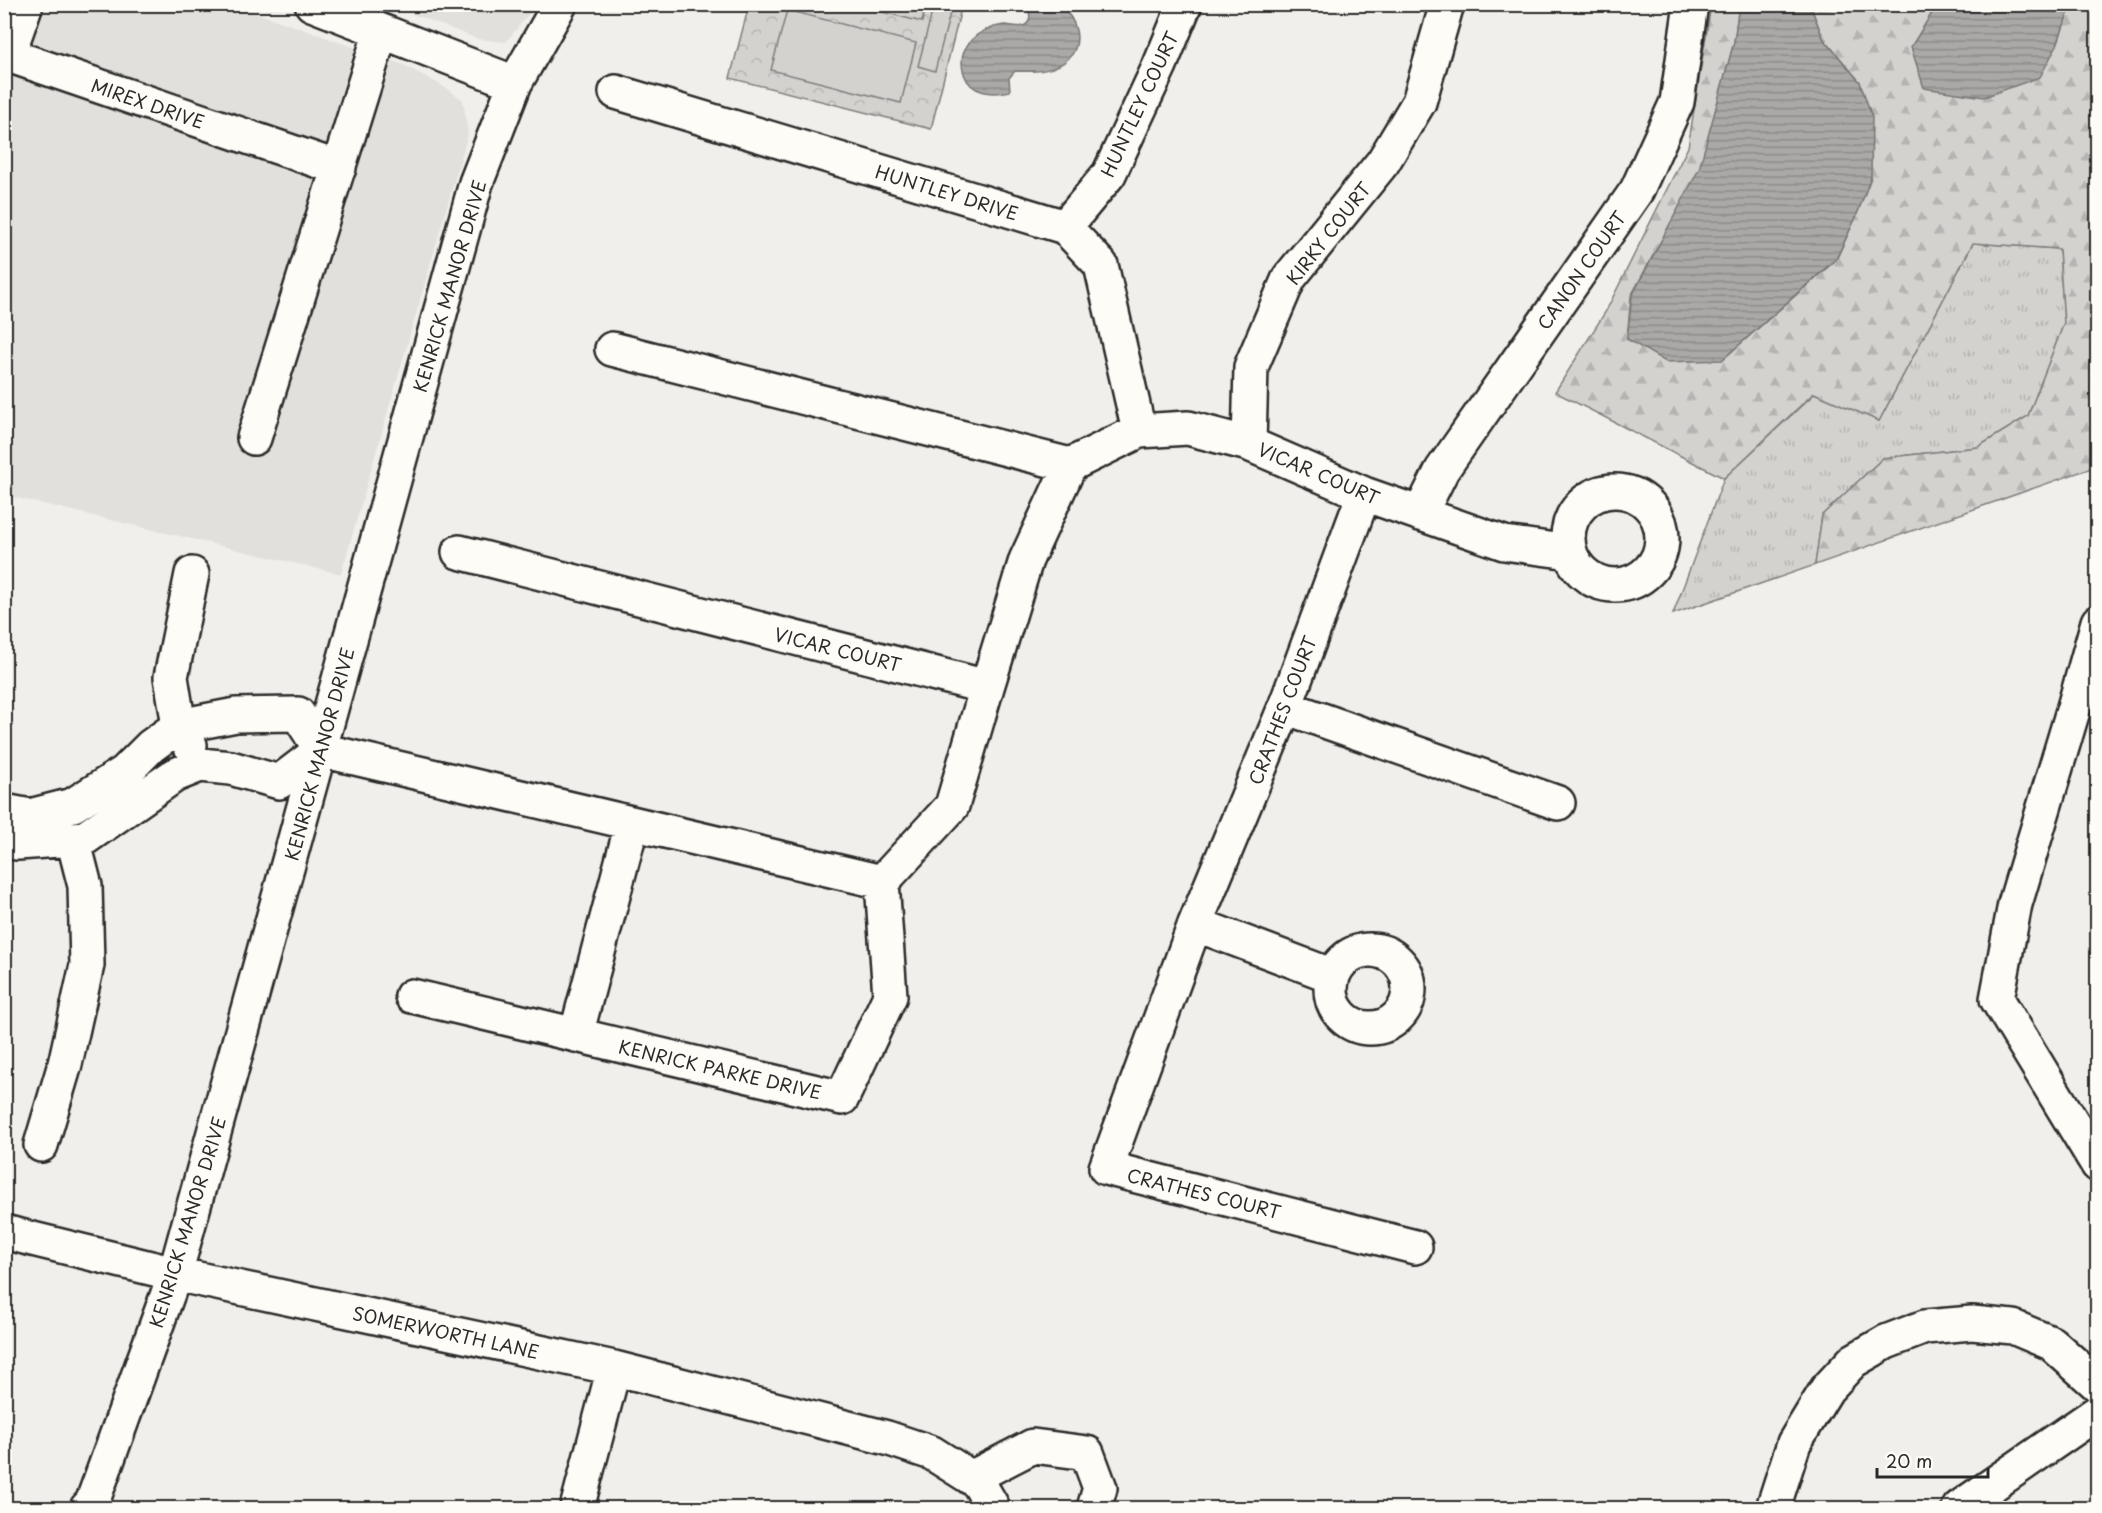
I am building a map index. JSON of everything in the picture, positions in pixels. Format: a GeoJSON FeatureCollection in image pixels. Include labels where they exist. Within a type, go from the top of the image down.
{"type":"FeatureCollection","features":[{"type":"Feature","properties":{"kind":"street","name":"MIREX DRIVE"},"geometry":{"type":"LineString","coordinates":[[26,4],[6,59],[339,168]]}},
{"type":"Feature","properties":{"kind":"street"},"geometry":{"type":"LineString","coordinates":[[312,4],[515,83]]}},
{"type":"Feature","properties":{"kind":"street","name":"KENRICK MANOR DRIVE"},"geometry":{"type":"LineString","coordinates":[[87,1509],[92,1503],[175,1274],[476,183],[515,83],[560,4]]}},
{"type":"Feature","properties":{"kind":"street","name":"HUNTLEY COURT"},"geometry":{"type":"LineString","coordinates":[[1065,227],[1109,174],[1160,65],[1185,4]]}},
{"type":"Feature","properties":{"kind":"street","name":"KIRKY COURT"},"geometry":{"type":"LineString","coordinates":[[1249,444],[1251,367],[1289,278],[1383,162],[1419,102],[1447,4]]}},
{"type":"Feature","properties":{"kind":"street","name":"CANON COURT"},"geometry":{"type":"LineString","coordinates":[[1420,514],[1442,470],[1637,190],[1677,102],[1691,4]]}},
{"type":"Feature","properties":{"kind":"street"},"geometry":{"type":"LineString","coordinates":[[254,438],[381,32]]}},
{"type":"Feature","properties":{"kind":"street","name":"HUNTLEY DRIVE"},"geometry":{"type":"LineString","coordinates":[[616,92],[1065,227],[1101,265],[1139,431]]}},
{"type":"Feature","properties":{"kind":"street"},"geometry":{"type":"LineString","coordinates":[[4,842],[59,830],[73,805],[125,772],[151,746],[179,726],[236,715],[298,714],[321,750],[882,882],[952,806],[1026,560],[1070,465],[612,349]]}},
{"type":"Feature","properties":{"kind":"street","name":"VICAR COURT"},"geometry":{"type":"LineString","coordinates":[[1070,465],[1139,431],[1188,428],[1249,444],[1364,494],[1504,543],[1570,552]]}},
{"type":"Feature","properties":{"kind":"street","name":"CRATHES COURT"},"geometry":{"type":"LineString","coordinates":[[1364,494],[1285,707],[1195,924],[1106,1168],[1415,1246]]}},
{"type":"Feature","properties":{"kind":"street","name":"VICAR COURT"},"geometry":{"type":"LineString","coordinates":[[459,552],[987,687]]}},
{"type":"Feature","properties":{"kind":"street"},"geometry":{"type":"LineString","coordinates":[[192,574],[171,677],[179,726],[201,765]]}},
{"type":"Feature","properties":{"kind":"street"},"geometry":{"type":"LineString","coordinates":[[2097,622],[2086,706],[2015,904],[1997,999],[2097,1165]]}},
{"type":"Feature","properties":{"kind":"street"},"geometry":{"type":"LineString","coordinates":[[1285,707],[1558,803]]}},
{"type":"Feature","properties":{"kind":"street"},"geometry":{"type":"LineString","coordinates":[[4,811],[30,816],[59,830],[85,838],[175,775],[201,765],[231,768],[279,782],[321,750]]}},
{"type":"Feature","properties":{"kind":"street"},"geometry":{"type":"LineString","coordinates":[[576,1035],[633,824]]}},
{"type":"Feature","properties":{"kind":"street"},"geometry":{"type":"LineString","coordinates":[[41,1145],[65,1064],[87,965],[85,886],[59,830]]}},
{"type":"Feature","properties":{"kind":"street","name":"KENRICK PARKE DRIVE"},"geometry":{"type":"LineString","coordinates":[[412,996],[842,1098],[890,996],[882,882]]}},
{"type":"Feature","properties":{"kind":"street"},"geometry":{"type":"LineString","coordinates":[[1195,924],[1333,976]]}},
{"type":"Feature","properties":{"kind":"street","name":"SOMERWORTH LANE"},"geometry":{"type":"LineString","coordinates":[[4,1232],[175,1274],[614,1368],[887,1438],[932,1453],[971,1478]]}},
{"type":"Feature","properties":{"kind":"street"},"geometry":{"type":"LineString","coordinates":[[1773,1509],[1794,1443],[1827,1389],[1853,1361],[1886,1342],[1925,1327],[1972,1323],[2013,1327],[2051,1343],[2097,1385]]}},
{"type":"Feature","properties":{"kind":"street"},"geometry":{"type":"LineString","coordinates":[[577,1509],[614,1368]]}},
{"type":"Feature","properties":{"kind":"street"},"geometry":{"type":"LineString","coordinates":[[1959,1509],[2097,1412]]}},
{"type":"Feature","properties":{"kind":"street"},"geometry":{"type":"LineString","coordinates":[[971,1478],[1033,1446],[1087,1453],[1100,1488],[1094,1509]]}},
{"type":"Feature","properties":{"kind":"street"},"geometry":{"type":"LineString","coordinates":[[971,1478],[978,1482],[993,1509]]}},
{"type":"Feature","properties":{"kind":"shaded area"},"geometry":{"type":"Polygon","coordinates":[[[5,5],[234,5],[404,65],[463,100],[468,134],[341,574],[5,495],[5,5]]]}},
{"type":"Feature","properties":{"kind":"shaded area"},"geometry":{"type":"Polygon","coordinates":[[[389,5],[536,5],[506,42],[478,39],[389,5]]]}},
{"type":"Feature","properties":{"kind":"shaded area"},"geometry":{"type":"Polygon","coordinates":[[[1038,5],[1059,7],[1071,18],[1077,39],[1069,58],[1051,69],[1015,71],[1009,78],[1010,91],[989,93],[972,86],[967,81],[962,64],[966,47],[971,40],[978,34],[995,27],[1026,25],[1030,18],[1026,7],[1038,5]]]}},
{"type":"Feature","properties":{"kind":"shaded area"},"geometry":{"type":"Polygon","coordinates":[[[1739,5],[1810,5],[1823,38],[1860,82],[1872,117],[1871,177],[1856,217],[1836,259],[1722,360],[1666,362],[1627,339],[1632,296],[1699,169],[1734,42],[1739,5]]]}},
{"type":"Feature","properties":{"kind":"shaded area"},"geometry":{"type":"Polygon","coordinates":[[[1937,5],[2071,5],[2057,45],[2040,77],[1984,97],[1924,88],[1911,47],[1937,5]]]}},
{"type":"Feature","properties":{"kind":"green space"},"geometry":{"type":"Polygon","coordinates":[[[749,5],[962,5],[931,129],[730,78],[749,5]]]}},
{"type":"Feature","properties":{"kind":"green space"},"geometry":{"type":"Polygon","coordinates":[[[855,5],[926,5],[922,22],[855,5]]]}},
{"type":"Feature","properties":{"kind":"green space"},"geometry":{"type":"Polygon","coordinates":[[[934,5],[952,6],[935,71],[918,66],[934,5]]]}},
{"type":"Feature","properties":{"kind":"green space"},"geometry":{"type":"Polygon","coordinates":[[[1711,5],[1739,5],[1734,42],[1700,169],[1631,296],[1627,339],[1722,360],[1836,260],[1871,177],[1860,82],[1823,38],[1810,5],[1937,5],[1911,47],[2057,45],[2071,5],[2097,5],[2097,466],[1815,565],[1822,515],[1883,458],[1978,447],[2028,416],[2064,323],[2059,249],[1973,243],[1879,421],[1814,393],[1724,478],[1555,392],[1606,311],[1688,147],[1711,5]]]}},
{"type":"Feature","properties":{"kind":"green space"},"geometry":{"type":"Polygon","coordinates":[[[787,10],[916,43],[901,103],[771,70],[787,10]]]}},
{"type":"Feature","properties":{"kind":"green space"},"geometry":{"type":"Polygon","coordinates":[[[1973,243],[2059,249],[2064,323],[2028,416],[1978,447],[1883,458],[1822,515],[1815,565],[1673,614],[1724,478],[1815,393],[1879,421],[1973,243]]]}}]}
